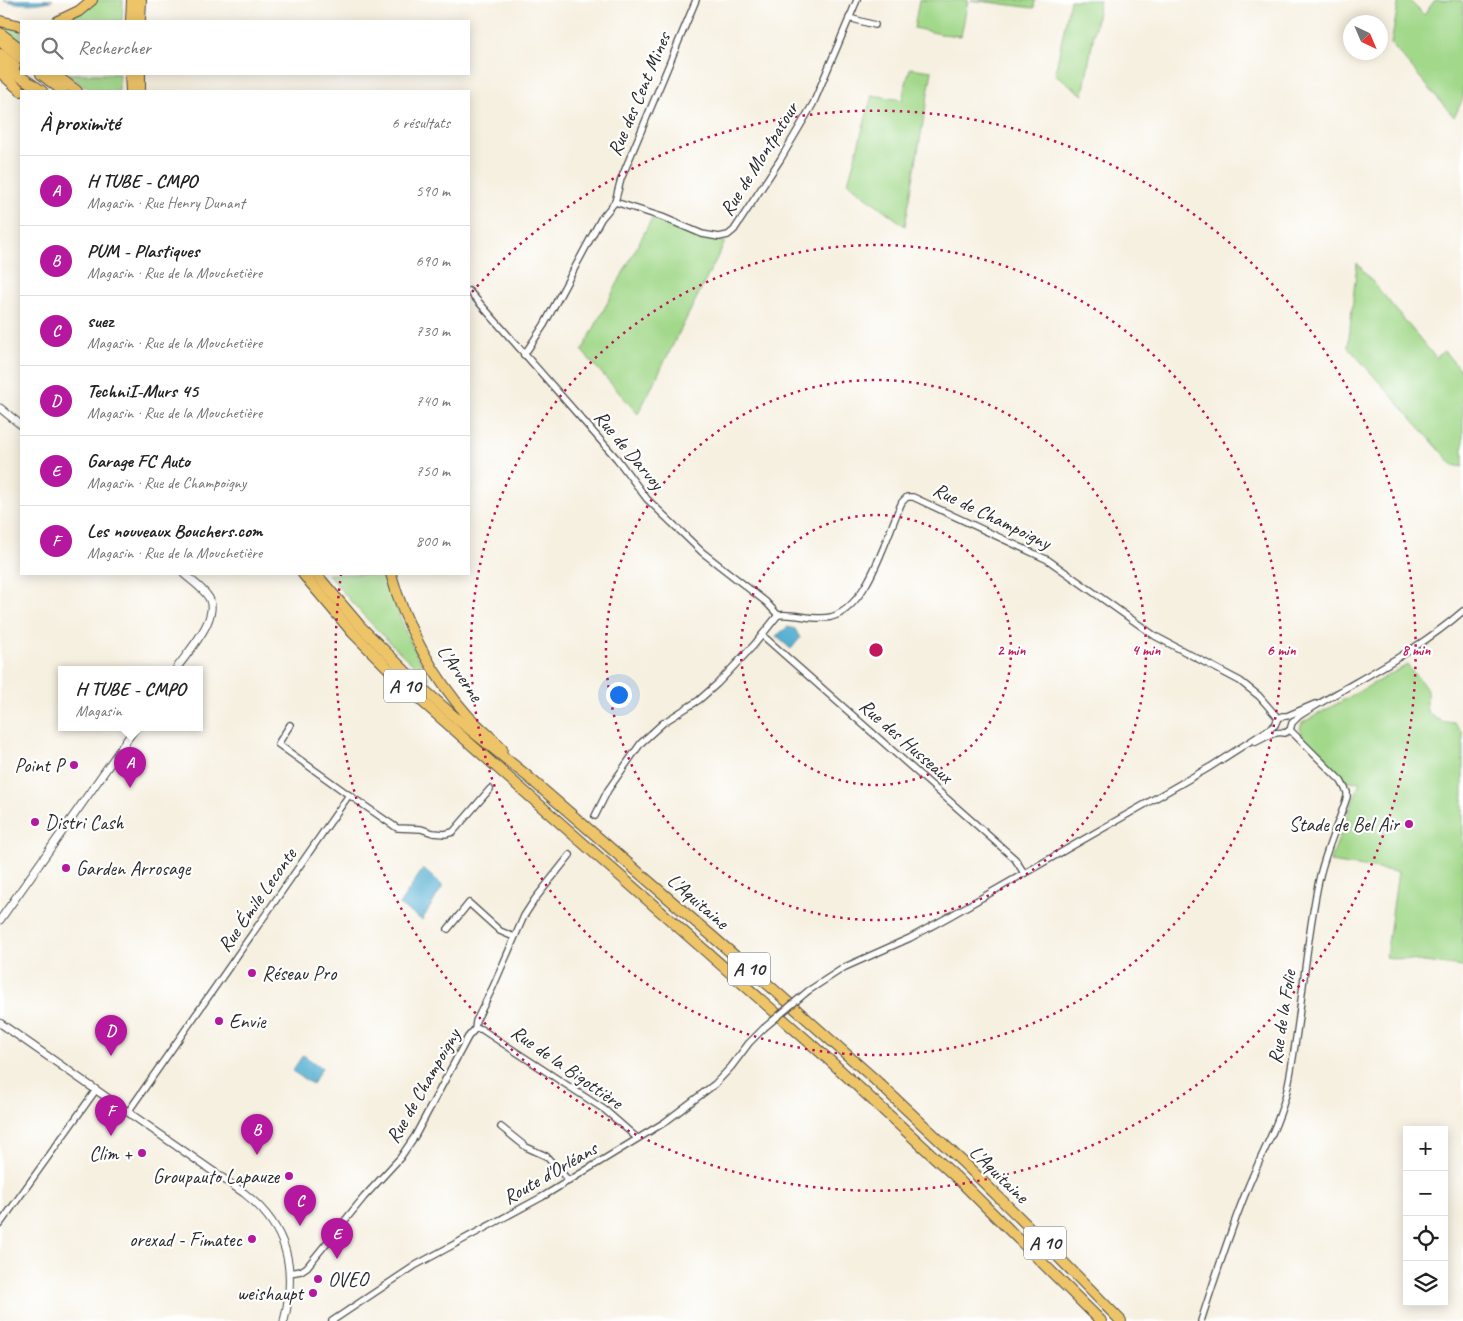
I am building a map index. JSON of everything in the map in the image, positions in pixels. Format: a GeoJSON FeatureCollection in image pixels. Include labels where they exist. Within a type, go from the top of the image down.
{"type":"FeatureCollection","features":[{"type":"Feature","properties":{"kind":"highway"},"geometry":{"type":"LineString","coordinates":[[60,20],[79,11],[92,0]]}},
{"type":"Feature","properties":{"kind":"highway"},"geometry":{"type":"LineString","coordinates":[[131,20],[132,0]]}},
{"type":"Feature","properties":{"kind":"highway"},"geometry":{"type":"LineString","coordinates":[[140,20],[141,0]]}},
{"type":"Feature","properties":{"kind":"highway"},"geometry":{"type":"LineString","coordinates":[[0,21],[20,26]]}},
{"type":"Feature","properties":{"kind":"highway"},"geometry":{"type":"LineString","coordinates":[[0,32],[20,48]]}},
{"type":"Feature","properties":{"kind":"highway"},"geometry":{"type":"LineString","coordinates":[[0,41],[20,57]]}},
{"type":"Feature","properties":{"kind":"highway"},"geometry":{"type":"LineString","coordinates":[[0,54],[20,69]]}},
{"type":"Feature","properties":{"kind":"highway"},"geometry":{"type":"LineString","coordinates":[[0,63],[42,90]]}},
{"type":"Feature","properties":{"kind":"highway"},"geometry":{"type":"LineString","coordinates":[[0,72],[20,90]]}},
{"type":"Feature","properties":{"kind":"highway"},"geometry":{"type":"LineString","coordinates":[[27,75],[43,90]]}},
{"type":"Feature","properties":{"kind":"highway"},"geometry":{"type":"LineString","coordinates":[[42,75],[62,90]]}},
{"type":"Feature","properties":{"kind":"highway"},"geometry":{"type":"LineString","coordinates":[[55,75],[76,90]]}},
{"type":"Feature","properties":{"kind":"highway"},"geometry":{"type":"LineString","coordinates":[[130,75],[131,90]]}},
{"type":"Feature","properties":{"kind":"highway"},"geometry":{"type":"LineString","coordinates":[[140,75],[140,90]]}},
{"type":"Feature","properties":{"kind":"highway","name":"L'Aquitaine"},"geometry":{"type":"LineString","coordinates":[[304,575],[352,633],[416,696],[827,1058],[964,1184],[1101,1321]]}},
{"type":"Feature","properties":{"kind":"highway","name":"L'Aquitaine"},"geometry":{"type":"LineString","coordinates":[[317,575],[360,626],[407,674],[772,988],[904,1107],[1031,1229],[1121,1321]]}},
{"type":"Feature","properties":{"kind":"highway","name":"L'Arverne"},"geometry":{"type":"LineString","coordinates":[[390,575],[415,636],[440,678],[470,717],[490,735],[526,775]]}},
{"type":"Feature","properties":{"kind":"street","name":"Rue des Cent Mines"},"geometry":{"type":"LineString","coordinates":[[615,202],[621,179],[696,0]]}},
{"type":"Feature","properties":{"kind":"street","name":"Rue de Montpatour"},"geometry":{"type":"LineString","coordinates":[[615,202],[662,217],[702,234],[719,237],[728,235],[738,225],[813,104],[857,0]]}},
{"type":"Feature","properties":{"kind":"street"},"geometry":{"type":"LineString","coordinates":[[849,18],[875,25]]}},
{"type":"Feature","properties":{"kind":"street"},"geometry":{"type":"LineString","coordinates":[[524,355],[544,325],[602,219],[615,202]]}},
{"type":"Feature","properties":{"kind":"street","name":"Rue de Darvoy"},"geometry":{"type":"LineString","coordinates":[[470,292],[617,459],[652,503],[702,552],[766,602],[778,615]]}},
{"type":"Feature","properties":{"kind":"street"},"geometry":{"type":"LineString","coordinates":[[0,408],[20,424]]}},
{"type":"Feature","properties":{"kind":"street","name":"Rue de Champoigny"},"geometry":{"type":"LineString","coordinates":[[778,615],[824,618],[837,615],[848,607],[871,576],[902,502],[907,497],[913,497],[1048,560],[1155,636],[1240,681],[1259,696],[1278,718]]}},
{"type":"Feature","properties":{"kind":"street"},"geometry":{"type":"LineString","coordinates":[[178,666],[211,619],[212,611],[208,596],[185,575]]}},
{"type":"Feature","properties":{"kind":"street"},"geometry":{"type":"LineString","coordinates":[[1275,725],[1279,731],[1285,733],[1290,730],[1292,723],[1301,715],[1404,655],[1463,611]]}},
{"type":"Feature","properties":{"kind":"street"},"geometry":{"type":"LineString","coordinates":[[595,816],[608,790],[641,743],[663,723],[705,694],[732,668],[778,615]]}},
{"type":"Feature","properties":{"kind":"street","name":"Rue des Husseaux"},"geometry":{"type":"LineString","coordinates":[[762,635],[1015,859],[1024,873]]}},
{"type":"Feature","properties":{"kind":"street"},"geometry":{"type":"LineString","coordinates":[[1210,767],[1275,725],[1278,718],[1329,698]]}},
{"type":"Feature","properties":{"kind":"street"},"geometry":{"type":"LineString","coordinates":[[1287,716],[1292,723]]}},
{"type":"Feature","properties":{"kind":"street"},"geometry":{"type":"LineString","coordinates":[[290,725],[278,744],[349,796],[397,828],[421,829],[445,834],[453,832],[490,789]]}},
{"type":"Feature","properties":{"kind":"street","name":"Rue de la Folie"},"geometry":{"type":"LineString","coordinates":[[1202,1321],[1244,1196],[1277,1121],[1284,1099],[1296,1038],[1319,878],[1347,798],[1347,792],[1342,781],[1290,730]]}},
{"type":"Feature","properties":{"kind":"street"},"geometry":{"type":"LineString","coordinates":[[0,920],[133,731]]}},
{"type":"Feature","properties":{"kind":"street"},"geometry":{"type":"LineString","coordinates":[[1210,767],[1279,731]]}},
{"type":"Feature","properties":{"kind":"street","name":"Route d'Orléans"},"geometry":{"type":"LineString","coordinates":[[332,1321],[416,1265],[526,1206],[620,1151],[637,1138],[665,1122],[704,1094],[725,1074],[748,1043],[764,1028],[808,991],[845,967],[927,929],[1210,767]]}},
{"type":"Feature","properties":{"kind":"street","name":"Rue Émile Leconte"},"geometry":{"type":"LineString","coordinates":[[128,1112],[349,796]]}},
{"type":"Feature","properties":{"kind":"street","name":"Rue de Champoigny"},"geometry":{"type":"LineString","coordinates":[[290,1273],[301,1271],[307,1266],[364,1197],[400,1158],[415,1136],[468,1037],[475,1029],[476,1021],[493,987],[514,936],[532,904],[570,855]]}},
{"type":"Feature","properties":{"kind":"street"},"geometry":{"type":"LineString","coordinates":[[448,929],[469,902],[500,931],[514,936]]}},
{"type":"Feature","properties":{"kind":"street"},"geometry":{"type":"LineString","coordinates":[[0,1023],[244,1193],[262,1210],[282,1239],[290,1273],[290,1296],[284,1321]]}},
{"type":"Feature","properties":{"kind":"street","name":"Rue de la Bigottière"},"geometry":{"type":"LineString","coordinates":[[475,1029],[481,1029],[553,1075],[605,1110],[637,1138]]}},
{"type":"Feature","properties":{"kind":"street"},"geometry":{"type":"LineString","coordinates":[[0,1224],[96,1090]]}},
{"type":"Feature","properties":{"kind":"street"},"geometry":{"type":"LineString","coordinates":[[501,1128],[526,1147],[546,1156],[569,1181]]}},
{"type":"Feature","properties":{"kind":"green space"},"geometry":{"type":"Polygon","coordinates":[[[95,0],[123,0],[122,20],[65,20],[95,0]]]}},
{"type":"Feature","properties":{"kind":"green space"},"geometry":{"type":"Polygon","coordinates":[[[919,0],[968,0],[961,36],[914,28],[919,0]]]}},
{"type":"Feature","properties":{"kind":"green space"},"geometry":{"type":"Polygon","coordinates":[[[971,0],[1035,0],[1034,8],[971,0]]]}},
{"type":"Feature","properties":{"kind":"green space"},"geometry":{"type":"Polygon","coordinates":[[[1070,0],[1100,0],[1083,95],[1055,74],[1070,0]]]}},
{"type":"Feature","properties":{"kind":"green space"},"geometry":{"type":"Polygon","coordinates":[[[1399,0],[1409,0],[1424,15],[1435,0],[1461,0],[1463,3],[1463,99],[1454,117],[1391,44],[1399,0]]]}},
{"type":"Feature","properties":{"kind":"green space"},"geometry":{"type":"Polygon","coordinates":[[[0,25],[20,29],[20,41],[0,27],[0,25]]]}},
{"type":"Feature","properties":{"kind":"green space"},"geometry":{"type":"Polygon","coordinates":[[[910,68],[932,71],[905,226],[848,183],[872,95],[902,100],[910,68]]]}},
{"type":"Feature","properties":{"kind":"green space"},"geometry":{"type":"Polygon","coordinates":[[[68,75],[119,75],[119,90],[91,90],[68,75]]]}},
{"type":"Feature","properties":{"kind":"green space"},"geometry":{"type":"Polygon","coordinates":[[[652,218],[725,242],[638,414],[582,351],[652,218]]]}},
{"type":"Feature","properties":{"kind":"green space"},"geometry":{"type":"Polygon","coordinates":[[[1357,263],[1436,358],[1444,351],[1463,373],[1463,467],[1453,465],[1348,347],[1357,263]]]}},
{"type":"Feature","properties":{"kind":"green space"},"geometry":{"type":"Polygon","coordinates":[[[329,575],[386,575],[394,602],[430,680],[377,629],[329,575]]]}},
{"type":"Feature","properties":{"kind":"green space"},"geometry":{"type":"Polygon","coordinates":[[[1407,665],[1426,688],[1426,707],[1431,715],[1442,721],[1455,723],[1463,733],[1463,967],[1386,957],[1398,872],[1330,862],[1360,782],[1347,781],[1302,736],[1300,729],[1302,723],[1407,665]]]}},
{"type":"Feature","properties":{"kind":"water"},"geometry":{"type":"Polygon","coordinates":[[[4,0],[53,0],[28,4],[4,0]]]}},
{"type":"Feature","properties":{"kind":"water"},"geometry":{"type":"Polygon","coordinates":[[[788,627],[795,629],[800,638],[791,649],[776,636],[788,627]]]}},
{"type":"Feature","properties":{"kind":"water"},"geometry":{"type":"Polygon","coordinates":[[[423,869],[443,886],[422,920],[399,905],[423,869]]]}},
{"type":"Feature","properties":{"kind":"water"},"geometry":{"type":"Polygon","coordinates":[[[303,1055],[322,1068],[312,1084],[292,1071],[303,1055]]]}},
{"type":"Feature","properties":{"kind":"place","name":"Point P"},"geometry":{"type":"Point","coordinates":[74,765]}},
{"type":"Feature","properties":{"kind":"place","name":"H TUBE - CMPO"},"geometry":{"type":"Point","coordinates":[130,788]}},
{"type":"Feature","properties":{"kind":"place","name":"Distri Cash"},"geometry":{"type":"Point","coordinates":[35,822]}},
{"type":"Feature","properties":{"kind":"place","name":"Stade de Bel Air"},"geometry":{"type":"Point","coordinates":[1409,824]}},
{"type":"Feature","properties":{"kind":"place","name":"Garden Arrosage"},"geometry":{"type":"Point","coordinates":[66,868]}},
{"type":"Feature","properties":{"kind":"place","name":"Réseau Pro"},"geometry":{"type":"Point","coordinates":[252,973]}},
{"type":"Feature","properties":{"kind":"place","name":"Envie"},"geometry":{"type":"Point","coordinates":[219,1021]}},
{"type":"Feature","properties":{"kind":"place","name":"TechniI-Murs 45"},"geometry":{"type":"Point","coordinates":[111,1056]}},
{"type":"Feature","properties":{"kind":"place","name":"Les nouveaux Bouchers.com"},"geometry":{"type":"Point","coordinates":[111,1136]}},
{"type":"Feature","properties":{"kind":"place","name":"Clim +"},"geometry":{"type":"Point","coordinates":[142,1153]}},
{"type":"Feature","properties":{"kind":"place","name":"PUM - Plastiques"},"geometry":{"type":"Point","coordinates":[257,1155]}},
{"type":"Feature","properties":{"kind":"place","name":"Groupauto Lapauze"},"geometry":{"type":"Point","coordinates":[289,1176]}},
{"type":"Feature","properties":{"kind":"place","name":"suez"},"geometry":{"type":"Point","coordinates":[300,1226]}},
{"type":"Feature","properties":{"kind":"place","name":"orexad - Fimatec"},"geometry":{"type":"Point","coordinates":[252,1239]}},
{"type":"Feature","properties":{"kind":"place","name":"Garage FC Auto"},"geometry":{"type":"Point","coordinates":[337,1259]}},
{"type":"Feature","properties":{"kind":"place","name":"OVEO"},"geometry":{"type":"Point","coordinates":[318,1279]}},
{"type":"Feature","properties":{"kind":"place","name":"weishaupt"},"geometry":{"type":"Point","coordinates":[313,1293]}}]}
